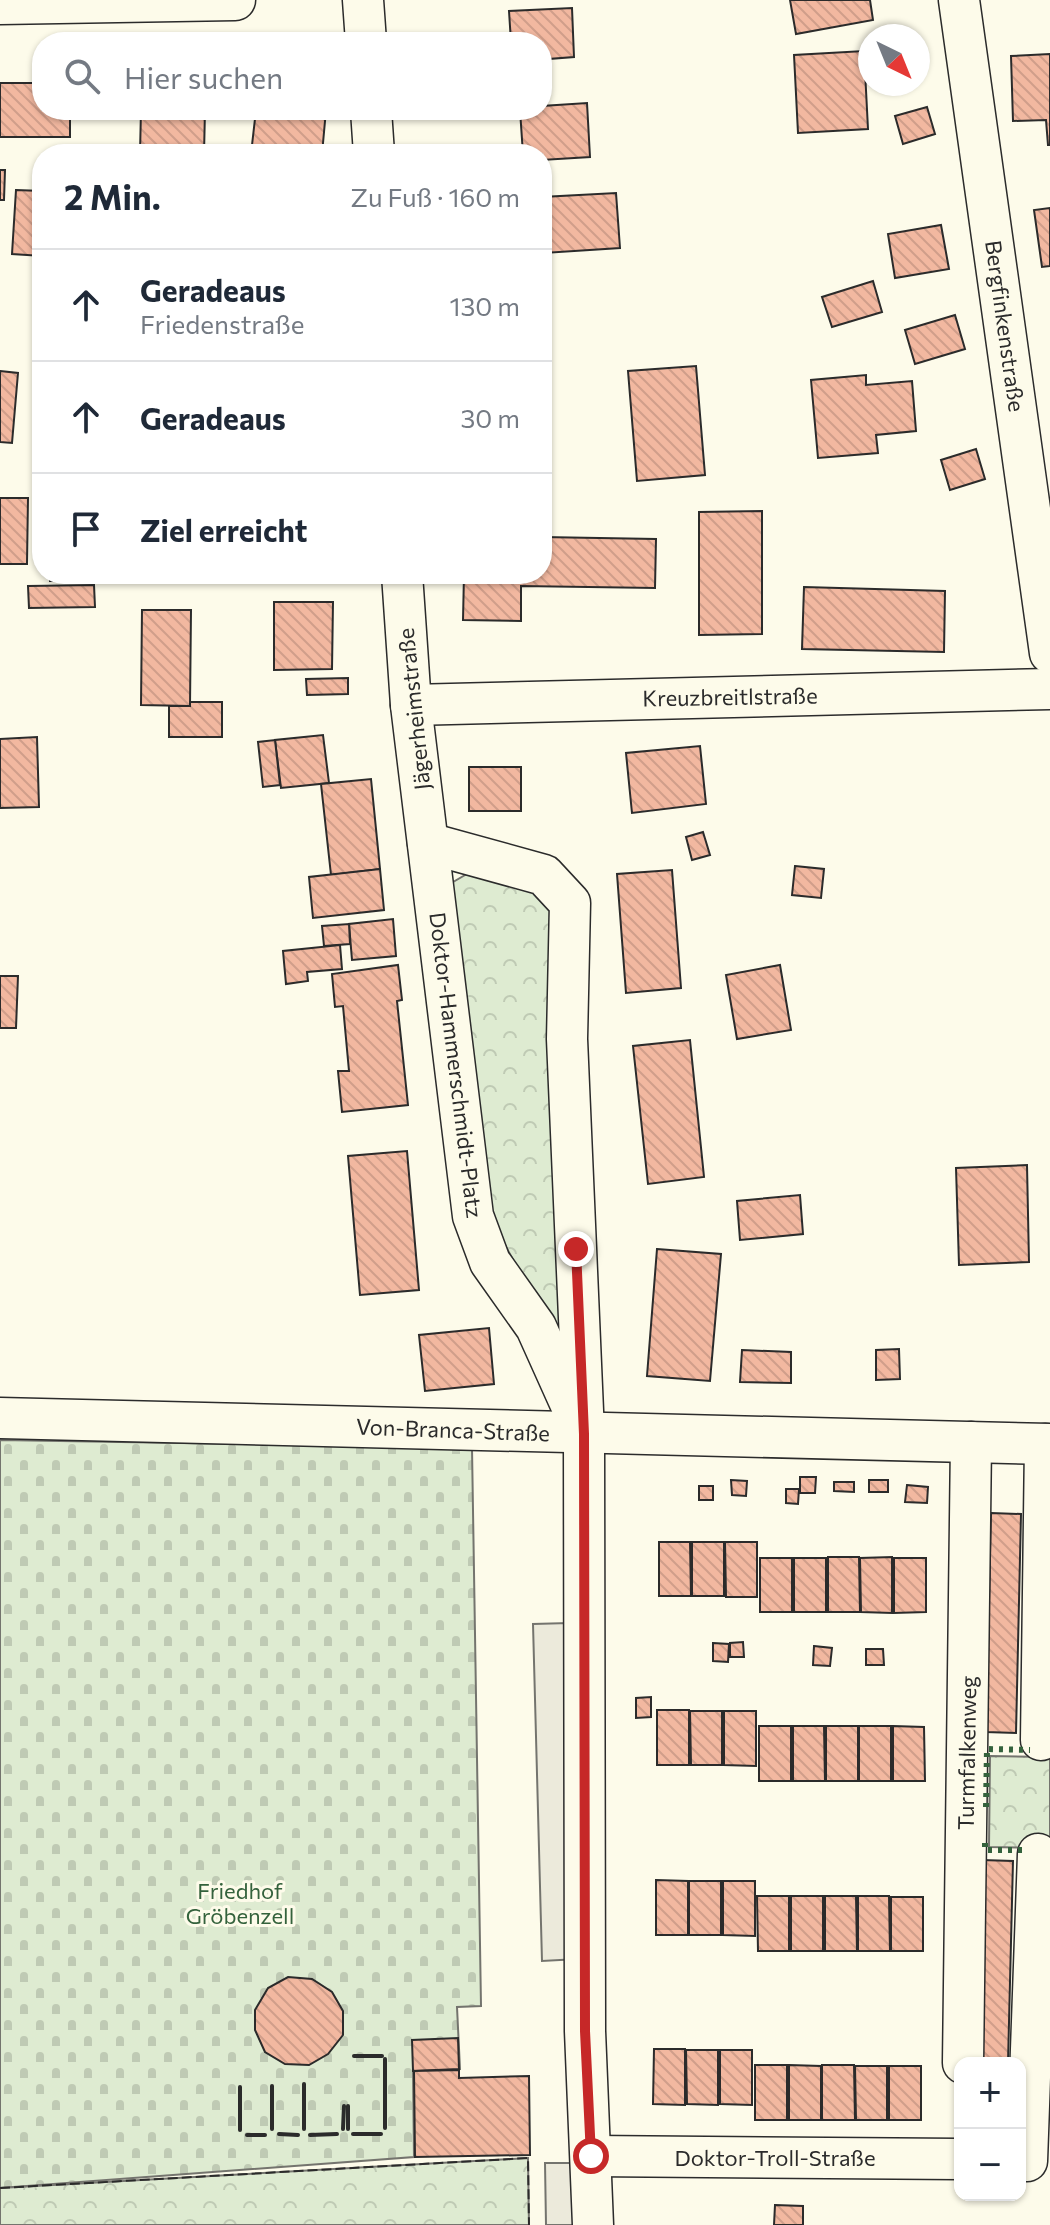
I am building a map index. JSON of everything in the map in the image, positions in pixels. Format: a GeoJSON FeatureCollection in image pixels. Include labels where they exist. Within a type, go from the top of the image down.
{"type":"FeatureCollection","features":[{"type":"Feature","properties":{"kind":"street"},"geometry":{"type":"LineString","coordinates":[[0,4],[235,0]]}},
{"type":"Feature","properties":{"kind":"street"},"geometry":{"type":"LineString","coordinates":[[363,0],[365,32]]}},
{"type":"Feature","properties":{"kind":"street","name":"Bergfinkenstraße"},"geometry":{"type":"LineString","coordinates":[[959,0],[1050,653]]}},
{"type":"Feature","properties":{"kind":"street"},"geometry":{"type":"LineString","coordinates":[[372,120],[373,144]]}},
{"type":"Feature","properties":{"kind":"street","name":"Jägerheimstraße"},"geometry":{"type":"LineString","coordinates":[[403,584],[411,705],[428,843]]}},
{"type":"Feature","properties":{"kind":"street","name":"Kreuzbreitlstraße"},"geometry":{"type":"LineString","coordinates":[[411,705],[1050,689]]}},
{"type":"Feature","properties":{"kind":"street"},"geometry":{"type":"LineString","coordinates":[[428,843],[544,875],[570,903],[567,1039],[584,1434],[585,2031],[593,2225]]}},
{"type":"Feature","properties":{"kind":"street","name":"Doktor-Hammerschmidt-Platz"},"geometry":{"type":"LineString","coordinates":[[428,843],[473,1216],[490,1262],[536,1327],[584,1434]]}},
{"type":"Feature","properties":{"kind":"street","name":"Von-Branca-Straße"},"geometry":{"type":"LineString","coordinates":[[0,1418],[1048,1444]]}},
{"type":"Feature","properties":{"kind":"street","name":"Turmfalkenweg"},"geometry":{"type":"LineString","coordinates":[[963,2057],[971,1442]]}},
{"type":"Feature","properties":{"kind":"street"},"geometry":{"type":"LineString","coordinates":[[1041,1740],[1048,1444]]}},
{"type":"Feature","properties":{"kind":"street"},"geometry":{"type":"LineString","coordinates":[[1032,2161],[1038,1854]]}},
{"type":"Feature","properties":{"kind":"street","name":"Doktor-Troll-Straße"},"geometry":{"type":"LineString","coordinates":[[591,2156],[954,2159]]}},
{"type":"Feature","properties":{"kind":"green space"},"geometry":{"type":"Polygon","coordinates":[[[472,871],[540,884],[563,918],[578,1412],[554,1334],[489,1216],[448,885],[472,871]]]}},
{"type":"Feature","properties":{"kind":"green space","name":"Friedhof Gröbenzell"},"geometry":{"type":"Polygon","coordinates":[[[0,1440],[472,1448],[481,2006],[457,2007],[460,2069],[413,2071],[414,2157],[0,2188],[0,1440]]]}},
{"type":"Feature","properties":{"kind":"green space"},"geometry":{"type":"Polygon","coordinates":[[[990,1756],[1050,1757],[1050,1848],[989,1847],[990,1756]]]}},
{"type":"Feature","properties":{"kind":"green space"},"geometry":{"type":"Polygon","coordinates":[[[528,2158],[529,2225],[0,2225],[0,2188],[528,2158]]]}},
{"type":"Feature","properties":{"kind":"shaded area"},"geometry":{"type":"Polygon","coordinates":[[[569,1623],[578,1959],[542,1961],[533,1624],[569,1623]]]}},
{"type":"Feature","properties":{"kind":"shaded area"},"geometry":{"type":"Polygon","coordinates":[[[545,2163],[574,2163],[574,2225],[546,2225],[545,2163]]]}},
{"type":"Feature","properties":{"kind":"building"},"geometry":{"type":"Polygon","coordinates":[[[790,0],[870,0],[873,20],[796,34],[790,0]]]}},
{"type":"Feature","properties":{"kind":"building"},"geometry":{"type":"Polygon","coordinates":[[[572,8],[574,57],[552,59],[552,32],[510,32],[509,11],[572,8]]]}},
{"type":"Feature","properties":{"kind":"building"},"geometry":{"type":"Polygon","coordinates":[[[858,51],[858,96],[866,96],[868,129],[798,133],[794,55],[858,51]]]}},
{"type":"Feature","properties":{"kind":"building"},"geometry":{"type":"Polygon","coordinates":[[[1050,54],[1048,145],[1046,120],[1013,121],[1011,56],[1050,54]]]}},
{"type":"Feature","properties":{"kind":"building"},"geometry":{"type":"Polygon","coordinates":[[[0,83],[32,83],[32,120],[70,120],[70,137],[0,137],[0,83]]]}},
{"type":"Feature","properties":{"kind":"building"},"geometry":{"type":"Polygon","coordinates":[[[587,103],[590,157],[552,159],[552,144],[522,144],[521,120],[552,120],[552,105],[587,103]]]}},
{"type":"Feature","properties":{"kind":"building"},"geometry":{"type":"Polygon","coordinates":[[[927,107],[935,134],[903,144],[895,116],[927,107]]]}},
{"type":"Feature","properties":{"kind":"building"},"geometry":{"type":"Polygon","coordinates":[[[141,120],[205,120],[204,144],[140,144],[141,120]]]}},
{"type":"Feature","properties":{"kind":"building"},"geometry":{"type":"Polygon","coordinates":[[[255,120],[325,120],[323,144],[252,144],[255,120]]]}},
{"type":"Feature","properties":{"kind":"building"},"geometry":{"type":"Polygon","coordinates":[[[0,170],[5,170],[4,200],[0,200],[0,170]]]}},
{"type":"Feature","properties":{"kind":"building"},"geometry":{"type":"Polygon","coordinates":[[[16,190],[32,191],[32,255],[12,254],[16,190]]]}},
{"type":"Feature","properties":{"kind":"building"},"geometry":{"type":"Polygon","coordinates":[[[616,193],[620,248],[552,252],[552,196],[616,193]]]}},
{"type":"Feature","properties":{"kind":"building"},"geometry":{"type":"Polygon","coordinates":[[[1050,208],[1050,266],[1042,267],[1034,210],[1050,208]]]}},
{"type":"Feature","properties":{"kind":"building"},"geometry":{"type":"Polygon","coordinates":[[[941,225],[949,269],[895,278],[888,234],[941,225]]]}},
{"type":"Feature","properties":{"kind":"building"},"geometry":{"type":"Polygon","coordinates":[[[873,281],[882,312],[832,327],[822,297],[873,281]]]}},
{"type":"Feature","properties":{"kind":"building"},"geometry":{"type":"Polygon","coordinates":[[[955,315],[965,349],[915,364],[905,330],[955,315]]]}},
{"type":"Feature","properties":{"kind":"building"},"geometry":{"type":"Polygon","coordinates":[[[696,366],[705,475],[637,481],[628,371],[696,366]]]}},
{"type":"Feature","properties":{"kind":"building"},"geometry":{"type":"Polygon","coordinates":[[[0,371],[18,373],[12,443],[0,442],[0,371]]]}},
{"type":"Feature","properties":{"kind":"building"},"geometry":{"type":"Polygon","coordinates":[[[866,375],[866,385],[912,381],[916,431],[876,435],[878,453],[818,458],[811,380],[866,375]]]}},
{"type":"Feature","properties":{"kind":"building"},"geometry":{"type":"Polygon","coordinates":[[[976,449],[985,479],[950,490],[941,460],[976,449]]]}},
{"type":"Feature","properties":{"kind":"building"},"geometry":{"type":"Polygon","coordinates":[[[0,498],[28,498],[27,564],[0,564],[0,498]]]}},
{"type":"Feature","properties":{"kind":"building"},"geometry":{"type":"Polygon","coordinates":[[[762,511],[762,634],[699,635],[699,512],[762,511]]]}},
{"type":"Feature","properties":{"kind":"building"},"geometry":{"type":"Polygon","coordinates":[[[552,537],[656,539],[655,588],[521,586],[521,621],[463,620],[464,584],[552,584],[552,537]]]}},
{"type":"Feature","properties":{"kind":"building"},"geometry":{"type":"Polygon","coordinates":[[[94,585],[95,607],[29,608],[28,586],[94,585]]]}},
{"type":"Feature","properties":{"kind":"building"},"geometry":{"type":"Polygon","coordinates":[[[804,587],[945,591],[944,652],[802,649],[804,587]]]}},
{"type":"Feature","properties":{"kind":"building"},"geometry":{"type":"Polygon","coordinates":[[[274,602],[333,602],[332,669],[274,670],[274,602]]]}},
{"type":"Feature","properties":{"kind":"building"},"geometry":{"type":"Polygon","coordinates":[[[142,610],[191,610],[190,706],[141,705],[142,610]]]}},
{"type":"Feature","properties":{"kind":"building"},"geometry":{"type":"Polygon","coordinates":[[[348,678],[348,694],[307,695],[306,679],[348,678]]]}},
{"type":"Feature","properties":{"kind":"building"},"geometry":{"type":"Polygon","coordinates":[[[190,702],[222,702],[222,737],[169,737],[169,706],[190,706],[190,702]]]}},
{"type":"Feature","properties":{"kind":"building"},"geometry":{"type":"Polygon","coordinates":[[[323,735],[329,783],[281,788],[275,740],[323,735]]]}},
{"type":"Feature","properties":{"kind":"building"},"geometry":{"type":"Polygon","coordinates":[[[37,737],[39,807],[0,808],[0,739],[37,737]]]}},
{"type":"Feature","properties":{"kind":"building"},"geometry":{"type":"Polygon","coordinates":[[[275,740],[280,785],[263,787],[258,742],[275,740]]]}},
{"type":"Feature","properties":{"kind":"building"},"geometry":{"type":"Polygon","coordinates":[[[700,746],[706,804],[632,813],[626,753],[700,746]]]}},
{"type":"Feature","properties":{"kind":"building"},"geometry":{"type":"Polygon","coordinates":[[[469,767],[521,767],[521,811],[469,811],[469,767]]]}},
{"type":"Feature","properties":{"kind":"building"},"geometry":{"type":"Polygon","coordinates":[[[371,779],[380,869],[331,875],[321,784],[371,779]]]}},
{"type":"Feature","properties":{"kind":"building"},"geometry":{"type":"Polygon","coordinates":[[[703,832],[710,855],[692,860],[686,837],[703,832]]]}},
{"type":"Feature","properties":{"kind":"building"},"geometry":{"type":"Polygon","coordinates":[[[795,866],[824,869],[821,898],[792,895],[795,866]]]}},
{"type":"Feature","properties":{"kind":"building"},"geometry":{"type":"Polygon","coordinates":[[[380,869],[384,910],[313,918],[309,877],[380,869]]]}},
{"type":"Feature","properties":{"kind":"building"},"geometry":{"type":"Polygon","coordinates":[[[672,870],[681,988],[626,993],[617,874],[672,870]]]}},
{"type":"Feature","properties":{"kind":"building"},"geometry":{"type":"Polygon","coordinates":[[[393,919],[396,956],[352,960],[349,924],[393,919]]]}},
{"type":"Feature","properties":{"kind":"building"},"geometry":{"type":"Polygon","coordinates":[[[349,924],[350,944],[324,946],[322,926],[349,924]]]}},
{"type":"Feature","properties":{"kind":"building"},"geometry":{"type":"Polygon","coordinates":[[[340,945],[342,969],[307,972],[308,981],[286,984],[283,951],[340,945]]]}},
{"type":"Feature","properties":{"kind":"building"},"geometry":{"type":"Polygon","coordinates":[[[398,965],[402,1000],[397,1001],[408,1105],[342,1112],[338,1071],[349,1071],[343,1006],[335,1007],[332,974],[398,965]]]}},
{"type":"Feature","properties":{"kind":"building"},"geometry":{"type":"Polygon","coordinates":[[[780,965],[791,1030],[737,1039],[726,975],[780,965]]]}},
{"type":"Feature","properties":{"kind":"building"},"geometry":{"type":"Polygon","coordinates":[[[0,976],[18,976],[16,1028],[0,1028],[0,976]]]}},
{"type":"Feature","properties":{"kind":"building"},"geometry":{"type":"Polygon","coordinates":[[[690,1040],[704,1177],[648,1184],[633,1046],[690,1040]]]}},
{"type":"Feature","properties":{"kind":"building"},"geometry":{"type":"Polygon","coordinates":[[[407,1151],[419,1290],[360,1295],[348,1156],[407,1151]]]}},
{"type":"Feature","properties":{"kind":"building"},"geometry":{"type":"Polygon","coordinates":[[[1027,1165],[1029,1262],[959,1265],[956,1168],[1027,1165]]]}},
{"type":"Feature","properties":{"kind":"building"},"geometry":{"type":"Polygon","coordinates":[[[800,1195],[803,1234],[740,1240],[737,1201],[800,1195]]]}},
{"type":"Feature","properties":{"kind":"building"},"geometry":{"type":"Polygon","coordinates":[[[657,1249],[721,1254],[710,1381],[647,1376],[657,1249]]]}},
{"type":"Feature","properties":{"kind":"building"},"geometry":{"type":"Polygon","coordinates":[[[489,1328],[494,1384],[425,1391],[419,1335],[489,1328]]]}},
{"type":"Feature","properties":{"kind":"building"},"geometry":{"type":"Polygon","coordinates":[[[899,1349],[900,1379],[876,1380],[876,1350],[899,1349]]]}},
{"type":"Feature","properties":{"kind":"building"},"geometry":{"type":"Polygon","coordinates":[[[742,1350],[791,1352],[791,1383],[740,1382],[742,1350]]]}},
{"type":"Feature","properties":{"kind":"building"},"geometry":{"type":"Polygon","coordinates":[[[800,1477],[816,1477],[815,1493],[800,1493],[800,1477]]]}},
{"type":"Feature","properties":{"kind":"building"},"geometry":{"type":"Polygon","coordinates":[[[731,1480],[747,1481],[746,1496],[732,1495],[731,1480]]]}},
{"type":"Feature","properties":{"kind":"building"},"geometry":{"type":"Polygon","coordinates":[[[869,1480],[888,1480],[888,1492],[869,1492],[869,1480]]]}},
{"type":"Feature","properties":{"kind":"building"},"geometry":{"type":"Polygon","coordinates":[[[834,1482],[854,1482],[854,1492],[834,1491],[834,1482]]]}},
{"type":"Feature","properties":{"kind":"building"},"geometry":{"type":"Polygon","coordinates":[[[907,1485],[928,1487],[927,1503],[905,1502],[907,1485]]]}},
{"type":"Feature","properties":{"kind":"building"},"geometry":{"type":"Polygon","coordinates":[[[699,1486],[713,1486],[713,1500],[699,1500],[699,1486]]]}},
{"type":"Feature","properties":{"kind":"building"},"geometry":{"type":"Polygon","coordinates":[[[786,1489],[799,1489],[798,1504],[786,1503],[786,1489]]]}},
{"type":"Feature","properties":{"kind":"building"},"geometry":{"type":"Polygon","coordinates":[[[991,1513],[1021,1514],[1016,1733],[986,1732],[991,1513]]]}},
{"type":"Feature","properties":{"kind":"building"},"geometry":{"type":"Polygon","coordinates":[[[659,1542],[690,1542],[691,1596],[659,1596],[659,1542]]]}},
{"type":"Feature","properties":{"kind":"building"},"geometry":{"type":"Polygon","coordinates":[[[692,1542],[724,1542],[724,1596],[692,1596],[692,1542]]]}},
{"type":"Feature","properties":{"kind":"building"},"geometry":{"type":"Polygon","coordinates":[[[725,1542],[757,1542],[757,1597],[726,1597],[725,1542]]]}},
{"type":"Feature","properties":{"kind":"building"},"geometry":{"type":"Polygon","coordinates":[[[828,1557],[859,1557],[860,1612],[828,1612],[828,1557]]]}},
{"type":"Feature","properties":{"kind":"building"},"geometry":{"type":"Polygon","coordinates":[[[892,1557],[892,1613],[861,1612],[860,1558],[892,1557]]]}},
{"type":"Feature","properties":{"kind":"building"},"geometry":{"type":"Polygon","coordinates":[[[760,1558],[792,1558],[792,1612],[760,1612],[760,1558]]]}},
{"type":"Feature","properties":{"kind":"building"},"geometry":{"type":"Polygon","coordinates":[[[794,1558],[826,1558],[826,1612],[794,1612],[794,1558]]]}},
{"type":"Feature","properties":{"kind":"building"},"geometry":{"type":"Polygon","coordinates":[[[894,1558],[926,1558],[926,1612],[894,1613],[894,1558]]]}},
{"type":"Feature","properties":{"kind":"building"},"geometry":{"type":"Polygon","coordinates":[[[743,1642],[744,1657],[730,1657],[730,1643],[743,1642]]]}},
{"type":"Feature","properties":{"kind":"building"},"geometry":{"type":"Polygon","coordinates":[[[713,1643],[729,1644],[728,1662],[713,1661],[713,1643]]]}},
{"type":"Feature","properties":{"kind":"building"},"geometry":{"type":"Polygon","coordinates":[[[814,1646],[832,1648],[830,1666],[813,1665],[814,1646]]]}},
{"type":"Feature","properties":{"kind":"building"},"geometry":{"type":"Polygon","coordinates":[[[866,1649],[883,1649],[884,1665],[866,1665],[866,1649]]]}},
{"type":"Feature","properties":{"kind":"building"},"geometry":{"type":"Polygon","coordinates":[[[651,1697],[651,1717],[636,1718],[636,1698],[651,1697]]]}},
{"type":"Feature","properties":{"kind":"building"},"geometry":{"type":"Polygon","coordinates":[[[657,1710],[689,1710],[689,1765],[657,1765],[657,1710]]]}},
{"type":"Feature","properties":{"kind":"building"},"geometry":{"type":"Polygon","coordinates":[[[690,1711],[722,1711],[722,1765],[691,1765],[690,1711]]]}},
{"type":"Feature","properties":{"kind":"building"},"geometry":{"type":"Polygon","coordinates":[[[724,1711],[756,1711],[756,1766],[724,1765],[724,1711]]]}},
{"type":"Feature","properties":{"kind":"building"},"geometry":{"type":"Polygon","coordinates":[[[759,1726],[791,1726],[791,1781],[759,1781],[759,1726]]]}},
{"type":"Feature","properties":{"kind":"building"},"geometry":{"type":"Polygon","coordinates":[[[793,1726],[824,1726],[825,1781],[793,1781],[793,1726]]]}},
{"type":"Feature","properties":{"kind":"building"},"geometry":{"type":"Polygon","coordinates":[[[826,1726],[858,1726],[858,1781],[826,1781],[826,1726]]]}},
{"type":"Feature","properties":{"kind":"building"},"geometry":{"type":"Polygon","coordinates":[[[859,1726],[891,1726],[891,1781],[859,1781],[859,1726]]]}},
{"type":"Feature","properties":{"kind":"building"},"geometry":{"type":"Polygon","coordinates":[[[893,1726],[924,1727],[925,1781],[893,1781],[893,1726]]]}},
{"type":"Feature","properties":{"kind":"building"},"geometry":{"type":"Polygon","coordinates":[[[982,1860],[1013,1861],[1008,2057],[977,2057],[982,1860]]]}},
{"type":"Feature","properties":{"kind":"building"},"geometry":{"type":"Polygon","coordinates":[[[656,1880],[688,1881],[688,1935],[656,1935],[656,1880]]]}},
{"type":"Feature","properties":{"kind":"building"},"geometry":{"type":"Polygon","coordinates":[[[689,1881],[721,1881],[721,1935],[689,1935],[689,1881]]]}},
{"type":"Feature","properties":{"kind":"building"},"geometry":{"type":"Polygon","coordinates":[[[723,1881],[755,1881],[755,1936],[723,1935],[723,1881]]]}},
{"type":"Feature","properties":{"kind":"building"},"geometry":{"type":"Polygon","coordinates":[[[757,1896],[789,1896],[789,1951],[758,1951],[757,1896]]]}},
{"type":"Feature","properties":{"kind":"building"},"geometry":{"type":"Polygon","coordinates":[[[791,1896],[823,1896],[823,1951],[791,1951],[791,1896]]]}},
{"type":"Feature","properties":{"kind":"building"},"geometry":{"type":"Polygon","coordinates":[[[825,1896],[856,1896],[857,1951],[825,1951],[825,1896]]]}},
{"type":"Feature","properties":{"kind":"building"},"geometry":{"type":"Polygon","coordinates":[[[858,1896],[889,1896],[890,1951],[858,1951],[858,1896]]]}},
{"type":"Feature","properties":{"kind":"building"},"geometry":{"type":"Polygon","coordinates":[[[891,1897],[923,1897],[923,1951],[891,1951],[891,1897]]]}},
{"type":"Feature","properties":{"kind":"building"},"geometry":{"type":"Polygon","coordinates":[[[288,1977],[312,1979],[332,1992],[343,2011],[343,2035],[328,2054],[309,2065],[285,2064],[265,2052],[255,2030],[255,2010],[268,1988],[288,1977]]]}},
{"type":"Feature","properties":{"kind":"building"},"geometry":{"type":"Polygon","coordinates":[[[458,2038],[459,2069],[413,2071],[412,2040],[458,2038]]]}},
{"type":"Feature","properties":{"kind":"building"},"geometry":{"type":"Polygon","coordinates":[[[654,2049],[685,2049],[685,2105],[653,2104],[654,2049]]]}},
{"type":"Feature","properties":{"kind":"building"},"geometry":{"type":"Polygon","coordinates":[[[686,2050],[718,2050],[718,2105],[687,2104],[686,2050]]]}},
{"type":"Feature","properties":{"kind":"building"},"geometry":{"type":"Polygon","coordinates":[[[720,2050],[752,2050],[752,2105],[720,2104],[720,2050]]]}},
{"type":"Feature","properties":{"kind":"building"},"geometry":{"type":"Polygon","coordinates":[[[755,2065],[787,2065],[787,2120],[755,2120],[755,2065]]]}},
{"type":"Feature","properties":{"kind":"building"},"geometry":{"type":"Polygon","coordinates":[[[789,2065],[821,2066],[821,2120],[789,2120],[789,2065]]]}},
{"type":"Feature","properties":{"kind":"building"},"geometry":{"type":"Polygon","coordinates":[[[822,2065],[854,2065],[855,2120],[822,2120],[822,2065]]]}},
{"type":"Feature","properties":{"kind":"building"},"geometry":{"type":"Polygon","coordinates":[[[855,2066],[887,2066],[887,2120],[856,2120],[855,2066]]]}},
{"type":"Feature","properties":{"kind":"building"},"geometry":{"type":"Polygon","coordinates":[[[889,2066],[921,2066],[921,2120],[889,2120],[889,2066]]]}},
{"type":"Feature","properties":{"kind":"building"},"geometry":{"type":"Polygon","coordinates":[[[459,2070],[459,2078],[529,2076],[530,2155],[415,2157],[414,2071],[459,2070]]]}},
{"type":"Feature","properties":{"kind":"building"},"geometry":{"type":"Polygon","coordinates":[[[775,2205],[803,2206],[803,2225],[774,2225],[775,2205]]]}},
{"type":"Feature","properties":{"kind":"hedge"},"geometry":{"type":"LineString","coordinates":[[986,1807],[987,1749],[1030,1750]]}},
{"type":"Feature","properties":{"kind":"hedge"},"geometry":{"type":"LineString","coordinates":[[985,1843],[985,1850],[1026,1850]]}},
{"type":"Feature","properties":{"kind":"fence"},"geometry":{"type":"LineString","coordinates":[[0,2188],[528,2158],[529,2225]]}},
{"type":"Feature","properties":{"kind":"wall"},"geometry":{"type":"LineString","coordinates":[[354,2056],[382,2056]]}},
{"type":"Feature","properties":{"kind":"wall"},"geometry":{"type":"LineString","coordinates":[[385,2059],[385,2128]]}},
{"type":"Feature","properties":{"kind":"wall"},"geometry":{"type":"LineString","coordinates":[[304,2084],[304,2129]]}},
{"type":"Feature","properties":{"kind":"wall"},"geometry":{"type":"LineString","coordinates":[[272,2086],[272,2129]]}},
{"type":"Feature","properties":{"kind":"wall"},"geometry":{"type":"LineString","coordinates":[[240,2087],[240,2130]]}},
{"type":"Feature","properties":{"kind":"wall"},"geometry":{"type":"LineString","coordinates":[[343,2129],[344,2106]]}},
{"type":"Feature","properties":{"kind":"wall"},"geometry":{"type":"LineString","coordinates":[[348,2106],[348,2129]]}},
{"type":"Feature","properties":{"kind":"wall"},"geometry":{"type":"LineString","coordinates":[[279,2134],[298,2135]]}},
{"type":"Feature","properties":{"kind":"wall"},"geometry":{"type":"LineString","coordinates":[[310,2135],[337,2134]]}},
{"type":"Feature","properties":{"kind":"wall"},"geometry":{"type":"LineString","coordinates":[[353,2134],[381,2134]]}},
{"type":"Feature","properties":{"kind":"wall"},"geometry":{"type":"LineString","coordinates":[[247,2135],[265,2135]]}},
{"type":"Feature","properties":{"kind":"route"},"geometry":{"type":"LineString","coordinates":[[576,1249],[584,1434],[585,2031],[591,2156]]}}]}
